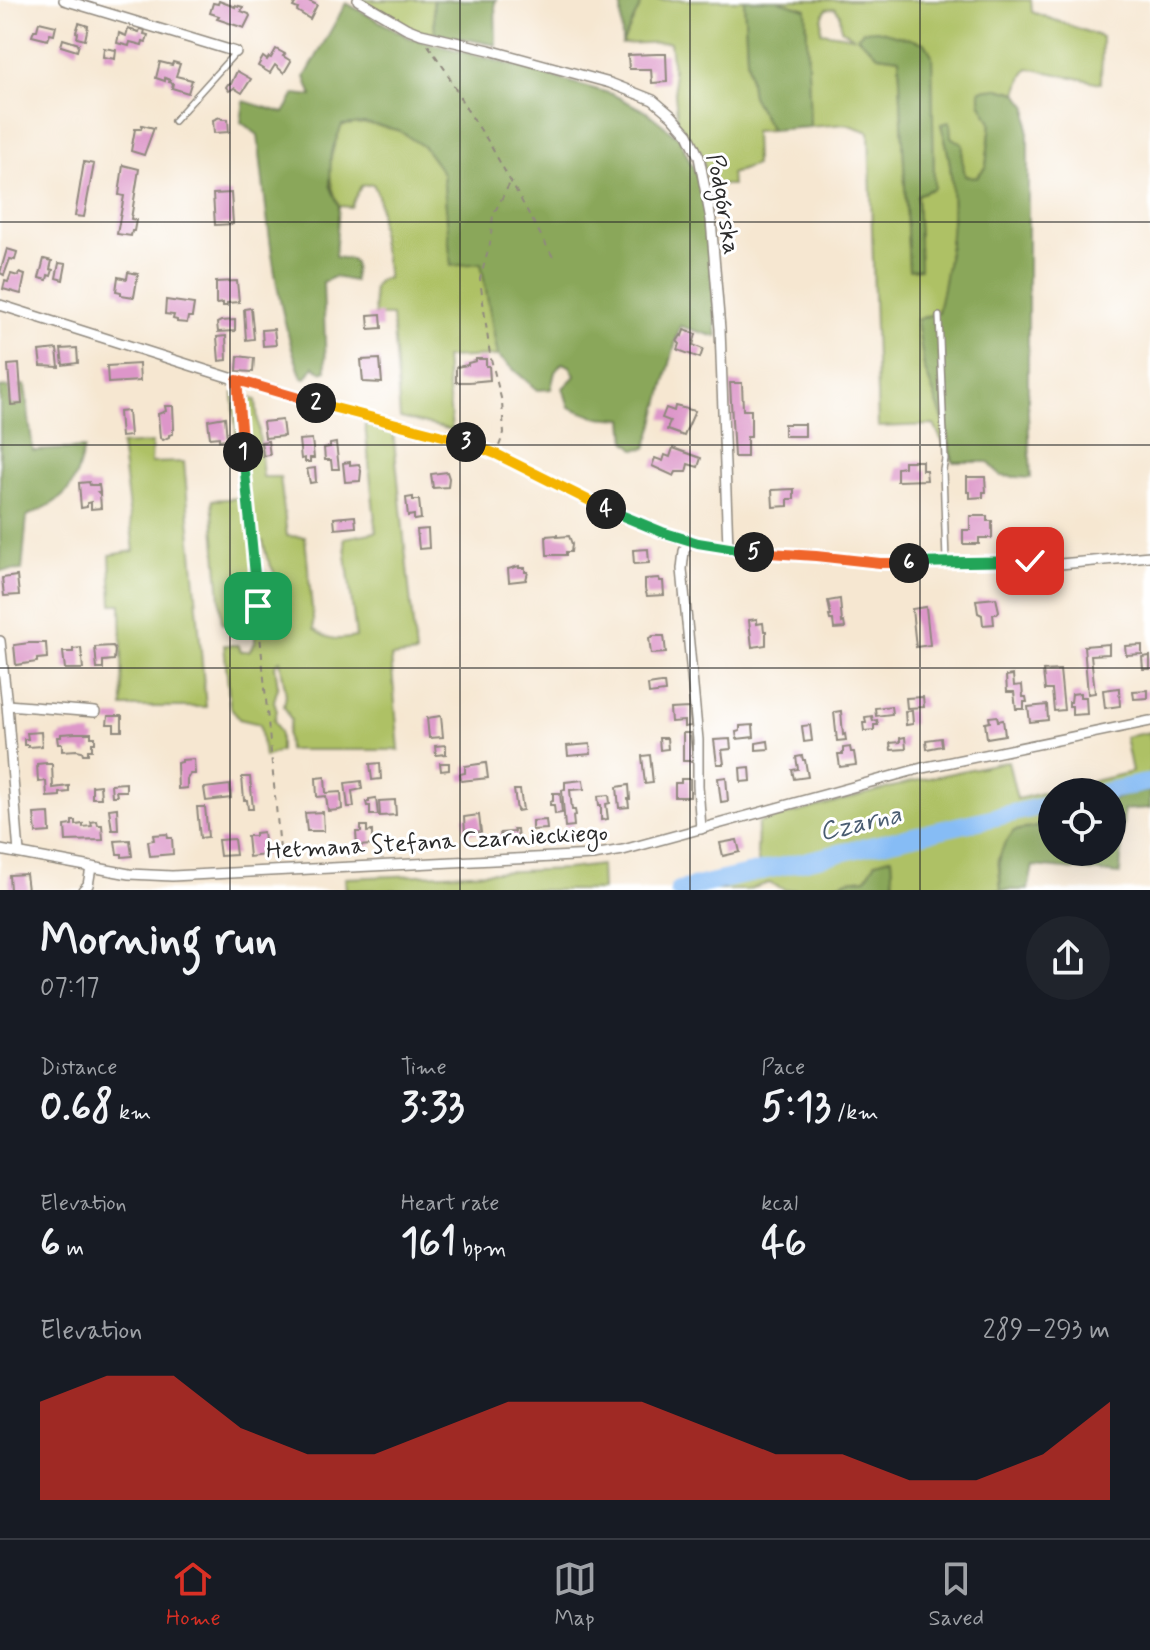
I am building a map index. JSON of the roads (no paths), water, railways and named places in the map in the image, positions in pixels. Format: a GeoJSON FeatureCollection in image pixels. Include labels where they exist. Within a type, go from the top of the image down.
{"type":"FeatureCollection","features":[{"type":"Feature","properties":{"kind":"street"},"geometry":{"type":"LineString","coordinates":[[64,0],[236,52]]}},
{"type":"Feature","properties":{"kind":"street","name":"Podgórska"},"geometry":{"type":"LineString","coordinates":[[358,0],[421,34],[610,83],[653,100],[688,134],[699,157],[711,220],[720,329],[728,547]]}},
{"type":"Feature","properties":{"kind":"street"},"geometry":{"type":"LineString","coordinates":[[0,305],[237,380],[377,420],[455,438],[496,454],[592,503],[689,540],[755,552],[880,563],[1030,561],[1060,564],[1150,556]]}},
{"type":"Feature","properties":{"kind":"street"},"geometry":{"type":"LineString","coordinates":[[689,540],[682,569],[698,740],[701,829]]}},
{"type":"Feature","properties":{"kind":"street"},"geometry":{"type":"LineString","coordinates":[[0,641],[19,853]]}},
{"type":"Feature","properties":{"kind":"street"},"geometry":{"type":"LineString","coordinates":[[7,705],[95,712]]}},
{"type":"Feature","properties":{"kind":"street","name":"Hetmana Stefana Czarnieckiego"},"geometry":{"type":"LineString","coordinates":[[0,850],[129,874],[172,876],[593,855],[623,850],[922,768],[1150,721]]}},
{"type":"Feature","properties":{"kind":"street"},"geometry":{"type":"LineString","coordinates":[[83,890],[88,885],[91,868]]}},
{"type":"Feature","properties":{"kind":"lane"},"geometry":{"type":"LineString","coordinates":[[174,121],[236,52]]}},
{"type":"Feature","properties":{"kind":"lane"},"geometry":{"type":"LineString","coordinates":[[939,316],[946,562]]}},
{"type":"Feature","properties":{"kind":"waterway","name":"Czarna"},"geometry":{"type":"LineString","coordinates":[[1126,787],[1150,782]]}},
{"type":"Feature","properties":{"kind":"waterway","name":"Czarna"},"geometry":{"type":"LineString","coordinates":[[679,890],[1038,807]]}}]}
